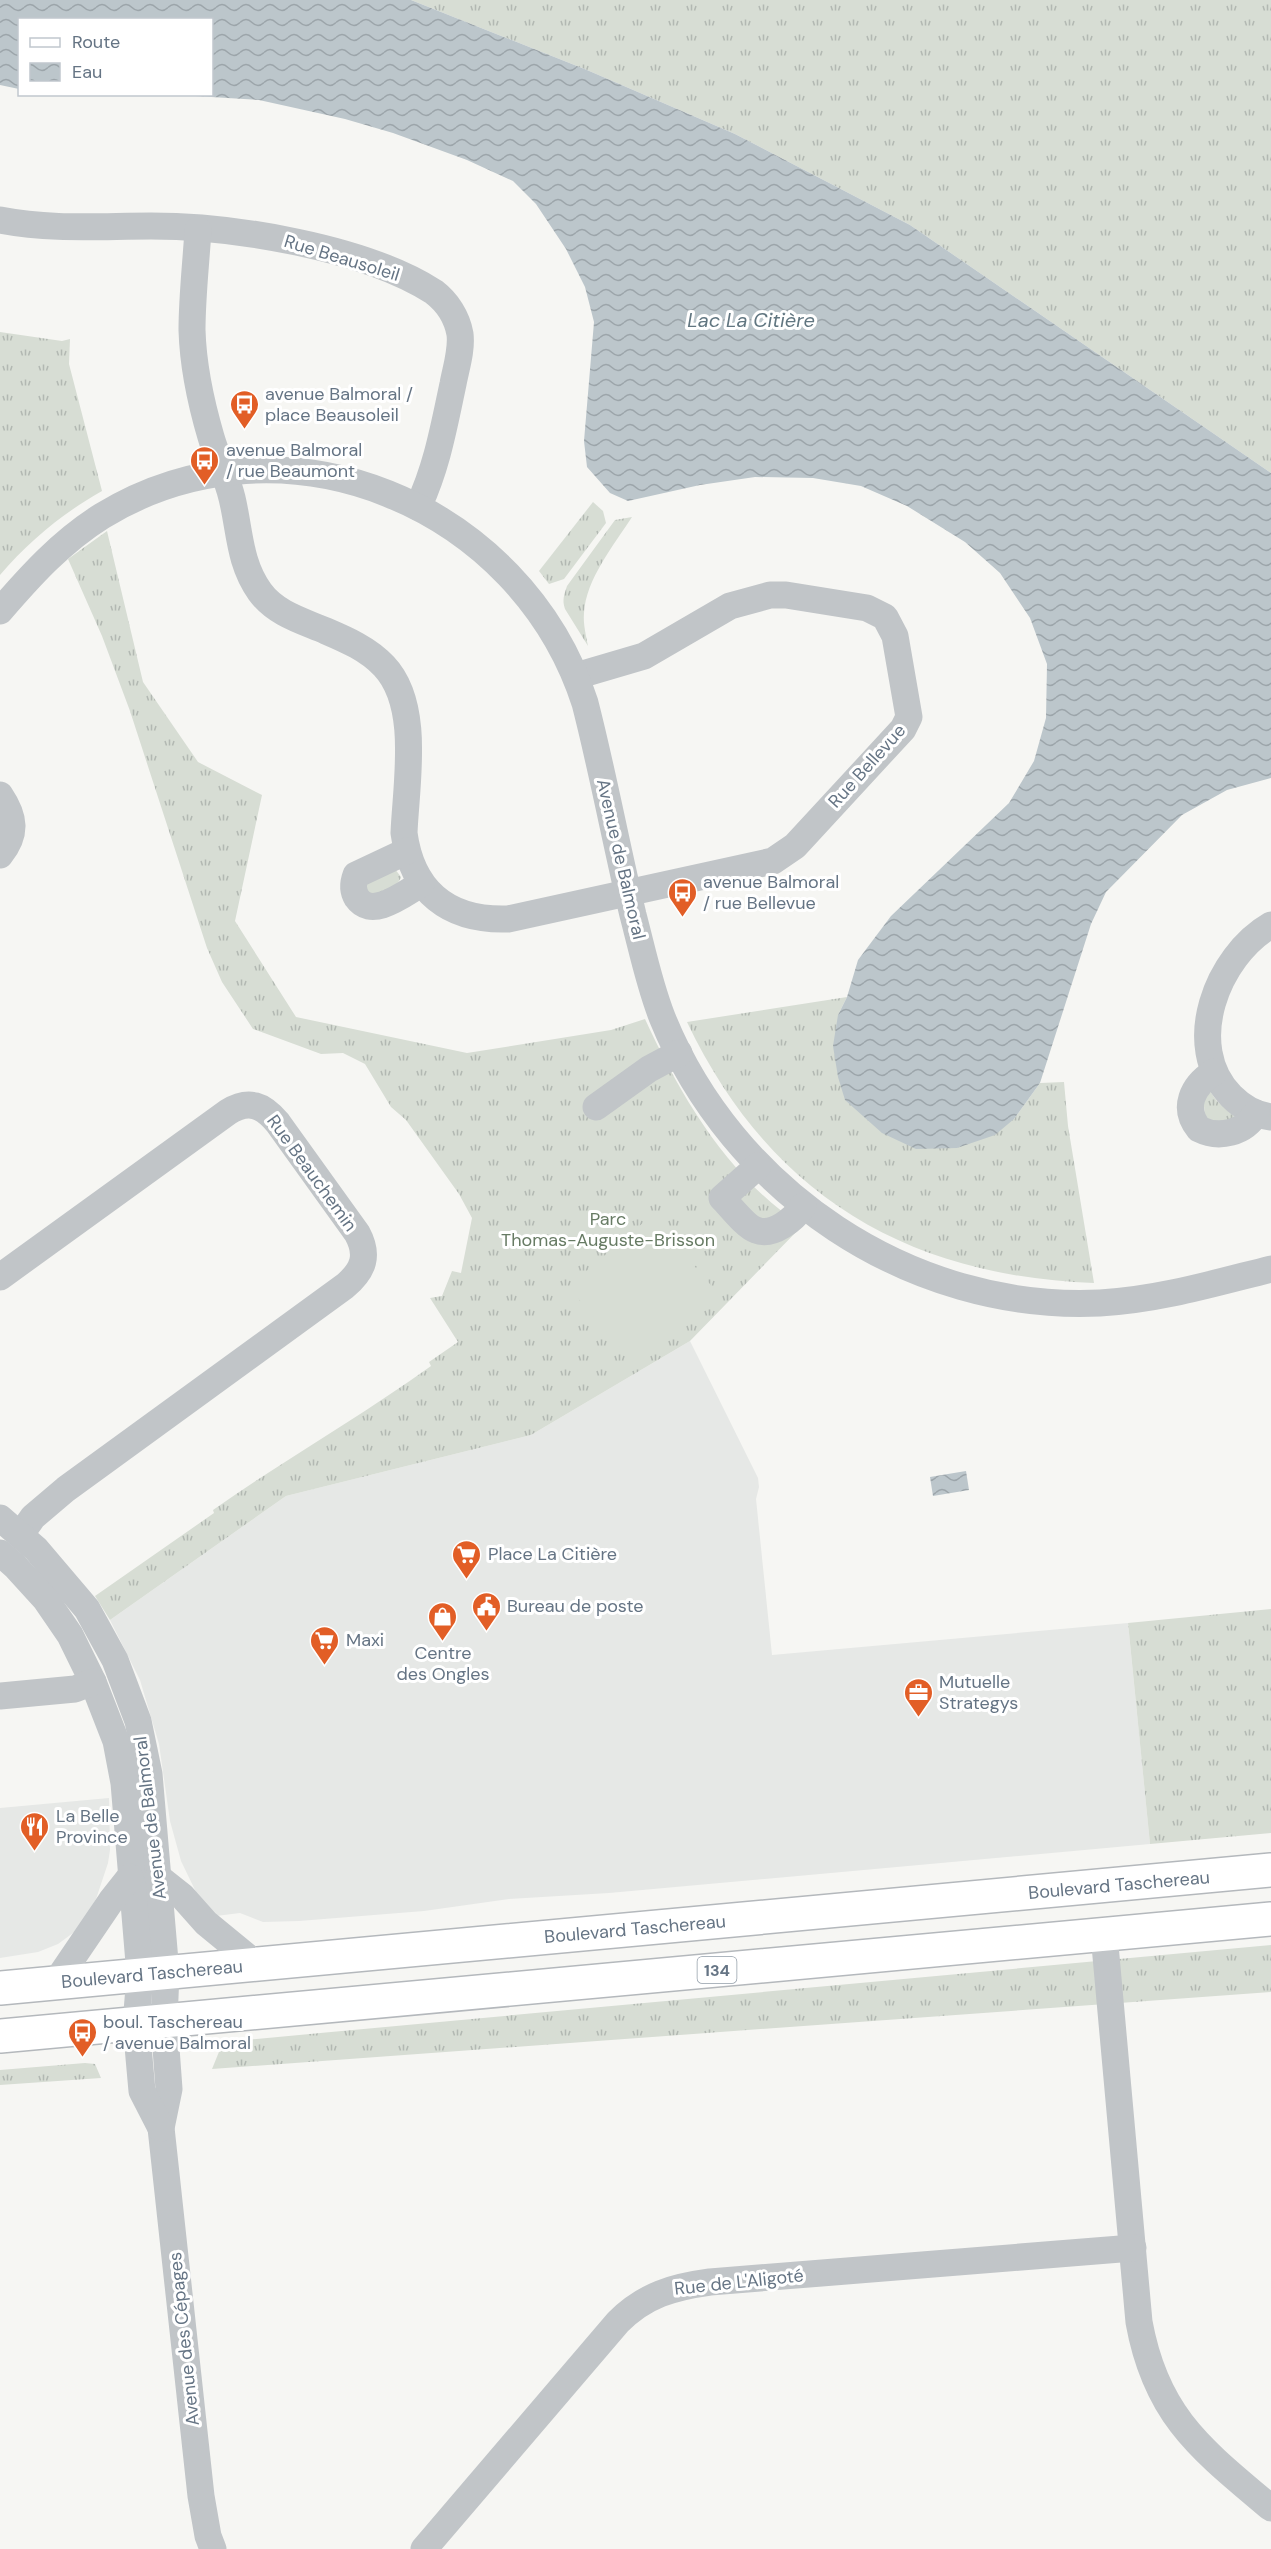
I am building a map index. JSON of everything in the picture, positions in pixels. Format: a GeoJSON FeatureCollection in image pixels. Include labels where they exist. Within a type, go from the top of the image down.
{"type":"FeatureCollection","features":[{"type":"Feature","properties":{"kind":"main road","name":"Boulevard Taschereau"},"geometry":{"type":"LineString","coordinates":[[0,1988],[1271,1870]]}},
{"type":"Feature","properties":{"kind":"main road","name":"134"},"geometry":{"type":"LineString","coordinates":[[0,2036],[1271,1918]]}},
{"type":"Feature","properties":{"kind":"street","name":"Rue Beausoleil"},"geometry":{"type":"LineString","coordinates":[[0,220],[59,228],[151,226],[260,235],[378,266],[417,282],[434,292],[447,305],[460,333],[459,353],[433,474],[418,507]]}},
{"type":"Feature","properties":{"kind":"street"},"geometry":{"type":"LineString","coordinates":[[198,230],[193,309],[195,357],[211,437],[235,509],[242,557],[261,593],[281,611],[360,647],[385,667],[396,681],[406,708],[409,727],[404,833],[413,869],[422,884],[376,907],[363,904],[354,894],[356,875],[407,851]]}},
{"type":"Feature","properties":{"kind":"street","name":"Avenue de Balmoral"},"geometry":{"type":"LineString","coordinates":[[0,611],[44,561],[66,542],[104,515],[171,486],[224,474],[286,471],[315,474],[370,486],[418,507],[480,547],[511,576],[549,625],[576,676],[592,731],[648,976],[662,1015],[679,1053],[717,1117],[758,1166],[803,1206],[852,1239],[901,1265],[949,1283],[1009,1297],[1075,1303],[1121,1302],[1164,1295],[1271,1269]]}},
{"type":"Feature","properties":{"kind":"street","name":"Rue Bellevue"},"geometry":{"type":"LineString","coordinates":[[422,884],[429,893],[450,908],[476,917],[491,919],[515,917],[773,861],[787,854],[907,723],[910,710],[895,636],[885,617],[867,609],[786,596],[770,595],[730,606],[644,656],[576,676]]}},
{"type":"Feature","properties":{"kind":"street"},"geometry":{"type":"LineString","coordinates":[[0,795],[9,809],[13,825],[10,840],[0,855]]}},
{"type":"Feature","properties":{"kind":"street"},"geometry":{"type":"LineString","coordinates":[[1263,1115],[1237,1102],[1214,1072],[1207,1052],[1208,1032],[1222,978],[1246,944],[1271,925]]}},
{"type":"Feature","properties":{"kind":"street"},"geometry":{"type":"LineString","coordinates":[[596,1107],[649,1069],[679,1053]]}},
{"type":"Feature","properties":{"kind":"street"},"geometry":{"type":"LineString","coordinates":[[1214,1072],[1202,1081],[1190,1100],[1191,1115],[1199,1129],[1215,1134],[1233,1132],[1263,1115]]}},
{"type":"Feature","properties":{"kind":"street","name":"Rue Beauchemin"},"geometry":{"type":"LineString","coordinates":[[0,1277],[228,1112],[245,1104],[263,1108],[278,1123],[357,1233],[364,1252],[361,1270],[345,1286],[66,1489],[33,1517],[10,1526]]}},
{"type":"Feature","properties":{"kind":"street"},"geometry":{"type":"LineString","coordinates":[[758,1166],[722,1198],[754,1230],[761,1232],[782,1226],[792,1219],[803,1206]]}},
{"type":"Feature","properties":{"kind":"street","name":"Avenue de Balmoral"},"geometry":{"type":"LineString","coordinates":[[10,1526],[52,1566],[87,1610],[106,1642],[138,1721],[147,1760],[158,1877],[150,2022]]}},
{"type":"Feature","properties":{"kind":"street","name":"Avenue de Balmoral"},"geometry":{"type":"LineString","coordinates":[[0,1553],[26,1577],[60,1619],[77,1647],[110,1721],[120,1758],[130,1877],[153,1974]]}},
{"type":"Feature","properties":{"kind":"street"},"geometry":{"type":"LineString","coordinates":[[0,1696],[75,1689],[93,1682]]}},
{"type":"Feature","properties":{"kind":"street"},"geometry":{"type":"LineString","coordinates":[[56,1982],[130,1877]]}},
{"type":"Feature","properties":{"kind":"street"},"geometry":{"type":"LineString","coordinates":[[158,1877],[182,1896],[206,1923],[256,1964]]}},
{"type":"Feature","properties":{"kind":"street"},"geometry":{"type":"LineString","coordinates":[[1104,1934],[1139,2322],[1144,2352],[1167,2405],[1210,2456],[1271,2508]]}},
{"type":"Feature","properties":{"kind":"street","name":"Avenue des Cépages"},"geometry":{"type":"LineString","coordinates":[[150,2022],[142,2091],[161,2128],[201,2496],[208,2536],[213,2549]]}},
{"type":"Feature","properties":{"kind":"street","name":"Rue de L'Aligoté"},"geometry":{"type":"LineString","coordinates":[[424,2549],[618,2322],[638,2304],[662,2291],[710,2282],[1132,2248]]}},
{"type":"Feature","properties":{"kind":"shaded area"},"geometry":{"type":"Polygon","coordinates":[[[690,1341],[758,1478],[759,1487],[756,1499],[772,1655],[1128,1623],[1150,1844],[609,1893],[509,1899],[424,1911],[299,1921],[263,1922],[240,1913],[216,1916],[196,1892],[181,1861],[170,1821],[159,1744],[140,1680],[110,1620],[286,1496],[531,1435],[690,1341]]]}},
{"type":"Feature","properties":{"kind":"shaded area"},"geometry":{"type":"Polygon","coordinates":[[[109,1798],[108,1863],[96,1899],[77,1930],[58,1944],[38,1952],[0,1958],[0,1808],[109,1798]]]}},
{"type":"Feature","properties":{"kind":"green space"},"geometry":{"type":"Polygon","coordinates":[[[411,0],[1271,0],[1271,473],[910,225],[735,134],[587,70],[411,0]]]}},
{"type":"Feature","properties":{"kind":"green space"},"geometry":{"type":"Polygon","coordinates":[[[0,332],[62,341],[70,339],[69,364],[102,491],[47,528],[0,575],[0,332]]]}},
{"type":"Feature","properties":{"kind":"green space"},"geometry":{"type":"Polygon","coordinates":[[[593,502],[603,511],[606,523],[564,579],[549,584],[539,571],[593,502]]]}},
{"type":"Feature","properties":{"kind":"green space"},"geometry":{"type":"Polygon","coordinates":[[[632,517],[602,563],[590,588],[584,617],[588,646],[565,609],[564,598],[567,586],[615,520],[632,517]]]}},
{"type":"Feature","properties":{"kind":"green space","name":"Parc Thomas-Auguste-Brisson"},"geometry":{"type":"Polygon","coordinates":[[[107,531],[143,682],[198,762],[262,795],[235,921],[296,1017],[467,1053],[611,1030],[645,1019],[691,1106],[729,1160],[775,1206],[802,1226],[690,1341],[531,1435],[286,1496],[110,1620],[95,1596],[214,1513],[213,1510],[431,1366],[429,1362],[458,1342],[430,1298],[442,1296],[452,1271],[461,1273],[472,1218],[459,1194],[406,1120],[391,1107],[365,1064],[343,1053],[321,1054],[253,1029],[222,982],[207,948],[130,711],[102,636],[68,559],[107,531]]]}},
{"type":"Feature","properties":{"kind":"green space"},"geometry":{"type":"Polygon","coordinates":[[[395,869],[401,877],[396,885],[383,892],[368,895],[365,882],[395,869]]]}},
{"type":"Feature","properties":{"kind":"green space"},"geometry":{"type":"Polygon","coordinates":[[[847,997],[838,1015],[1014,1119],[1040,1083],[1064,1082],[1068,1126],[1094,1283],[1026,1277],[962,1263],[904,1243],[850,1214],[802,1178],[759,1134],[720,1082],[687,1022],[847,997]]]}},
{"type":"Feature","properties":{"kind":"green space"},"geometry":{"type":"Polygon","coordinates":[[[1209,1090],[1217,1101],[1235,1117],[1225,1124],[1205,1118],[1203,1094],[1209,1090]]]}},
{"type":"Feature","properties":{"kind":"green space"},"geometry":{"type":"Polygon","coordinates":[[[651,1216],[716,1291],[633,1362],[568,1287],[651,1216]]]}},
{"type":"Feature","properties":{"kind":"green space"},"geometry":{"type":"Polygon","coordinates":[[[1271,1609],[1271,1833],[1150,1844],[1128,1623],[1271,1609]]]}},
{"type":"Feature","properties":{"kind":"green space"},"geometry":{"type":"Polygon","coordinates":[[[1271,1945],[1271,1992],[212,2069],[223,2042],[1271,1945]]]}},
{"type":"Feature","properties":{"kind":"green space"},"geometry":{"type":"Polygon","coordinates":[[[95,2064],[101,2078],[0,2085],[0,2070],[95,2064]]]}},
{"type":"Feature","properties":{"kind":"water","name":"Lac La Citière"},"geometry":{"type":"Polygon","coordinates":[[[0,0],[411,0],[587,70],[735,134],[910,225],[1271,473],[1271,778],[1227,790],[1182,815],[1106,892],[1091,924],[1040,1083],[1014,1119],[995,1135],[957,1148],[916,1149],[882,1133],[845,1100],[838,1077],[833,1046],[838,1015],[847,997],[858,960],[891,916],[1009,803],[1034,761],[1046,718],[1047,664],[1030,618],[1000,573],[965,542],[907,506],[861,486],[813,478],[755,477],[700,485],[628,501],[610,493],[587,467],[584,441],[594,322],[585,287],[566,249],[536,204],[513,181],[467,160],[393,133],[345,119],[259,100],[195,96],[213,96],[213,18],[18,18],[18,89],[0,85],[0,0]]]}},
{"type":"Feature","properties":{"kind":"water"},"geometry":{"type":"Polygon","coordinates":[[[966,1471],[969,1490],[933,1496],[930,1477],[966,1471]]]}},
{"type":"Feature","properties":{"kind":"place","name":"avenue Balmoral / place Beausoleil"},"geometry":{"type":"Point","coordinates":[244,430]}},
{"type":"Feature","properties":{"kind":"place","name":"avenue Balmoral / rue Beaumont"},"geometry":{"type":"Point","coordinates":[205,486]}},
{"type":"Feature","properties":{"kind":"place","name":"avenue Balmoral / rue Bellevue"},"geometry":{"type":"Point","coordinates":[682,918]}},
{"type":"Feature","properties":{"kind":"place","name":"Place La Citière"},"geometry":{"type":"Point","coordinates":[467,1580]}},
{"type":"Feature","properties":{"kind":"place","name":"Bureau de poste"},"geometry":{"type":"Point","coordinates":[486,1632]}},
{"type":"Feature","properties":{"kind":"place","name":"Centre des Ongles"},"geometry":{"type":"Point","coordinates":[443,1642]}},
{"type":"Feature","properties":{"kind":"place","name":"Maxi"},"geometry":{"type":"Point","coordinates":[325,1666]}},
{"type":"Feature","properties":{"kind":"place","name":"Mutuelle Strategys"},"geometry":{"type":"Point","coordinates":[918,1718]}},
{"type":"Feature","properties":{"kind":"place","name":"La Belle Province"},"geometry":{"type":"Point","coordinates":[35,1852]}},
{"type":"Feature","properties":{"kind":"place","name":"boul. Taschereau / avenue Balmoral"},"geometry":{"type":"Point","coordinates":[82,2058]}}]}
